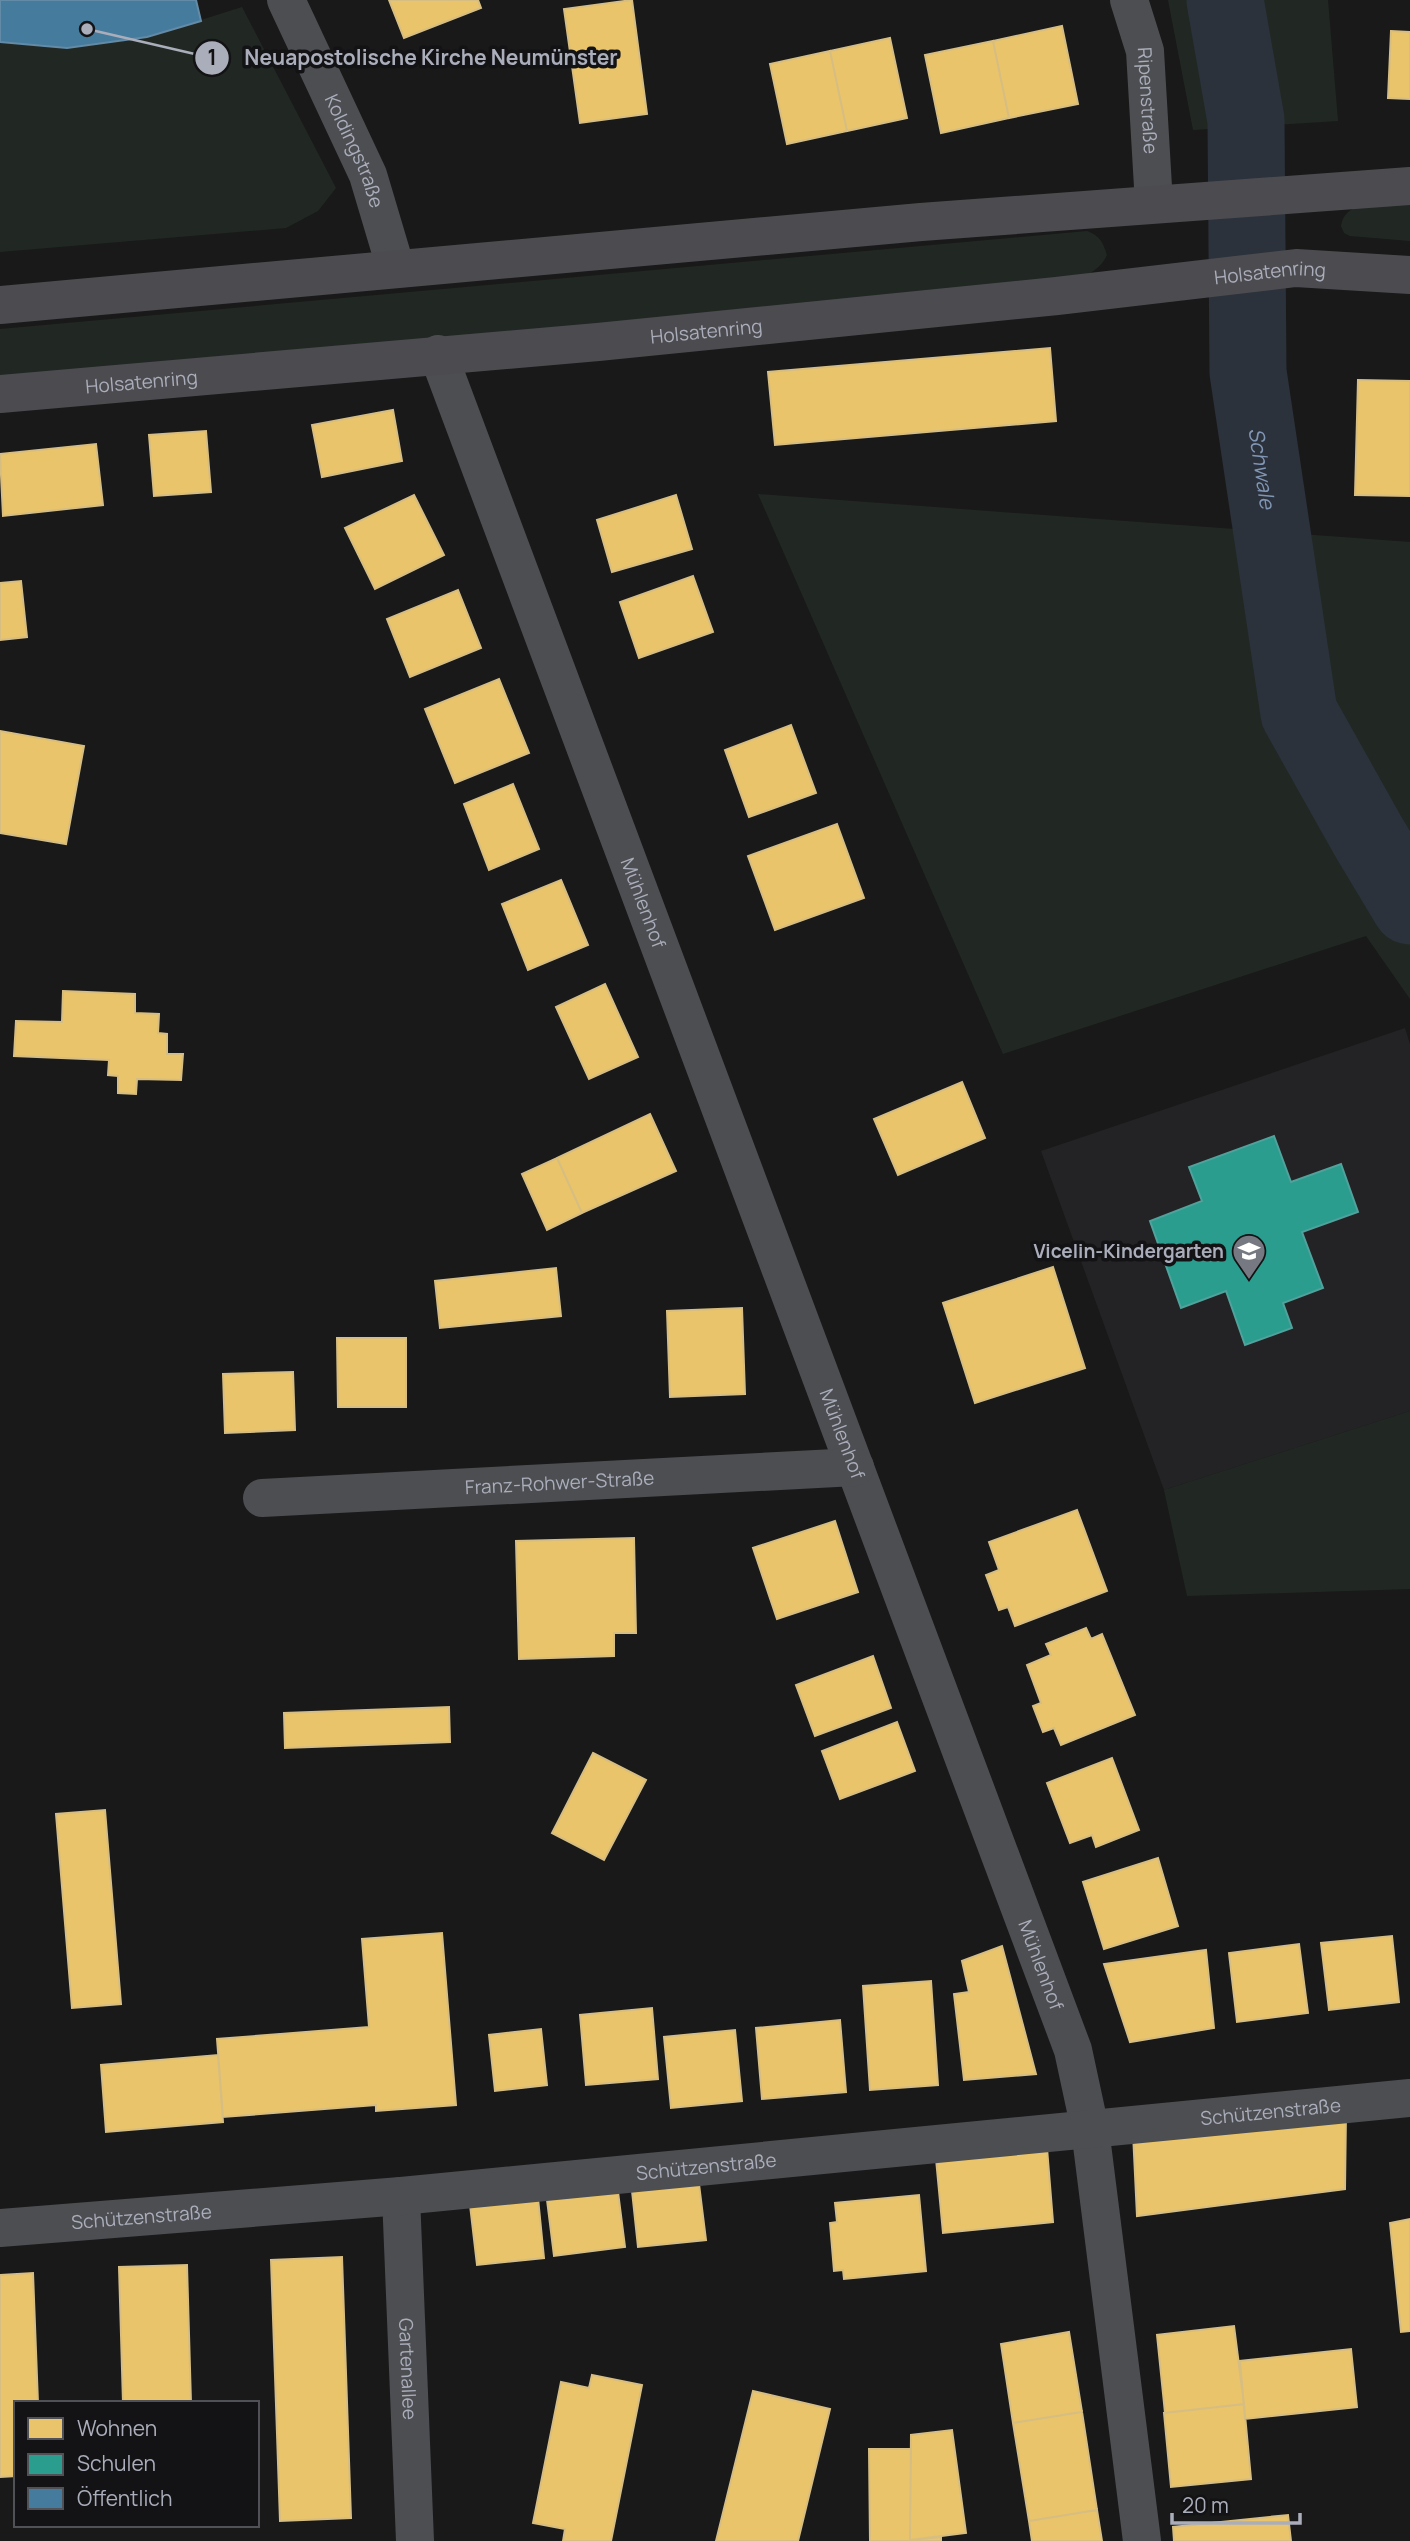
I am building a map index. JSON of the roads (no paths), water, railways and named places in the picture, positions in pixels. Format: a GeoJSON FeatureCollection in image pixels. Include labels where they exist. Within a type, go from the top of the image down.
{"type":"FeatureCollection","features":[{"type":"Feature","properties":{"kind":"main road"},"geometry":{"type":"LineString","coordinates":[[0,305],[894,225],[1410,186]]}},
{"type":"Feature","properties":{"kind":"main road","name":"Holsatenring"},"geometry":{"type":"LineString","coordinates":[[0,394],[598,342],[1058,296],[1296,268],[1410,275]]}},
{"type":"Feature","properties":{"kind":"street","name":"Koldingstraße"},"geometry":{"type":"LineString","coordinates":[[286,0],[368,175],[396,269]]}},
{"type":"Feature","properties":{"kind":"street","name":"Ripenstraße"},"geometry":{"type":"LineString","coordinates":[[1129,0],[1145,51],[1154,204]]}},
{"type":"Feature","properties":{"kind":"street","name":"Mühlenhof"},"geometry":{"type":"LineString","coordinates":[[439,354],[1073,2050],[1090,2129],[1142,2541]]}},
{"type":"Feature","properties":{"kind":"street","name":"Franz-Rohwer-Straße"},"geometry":{"type":"LineString","coordinates":[[262,1498],[855,1467]]}},
{"type":"Feature","properties":{"kind":"street","name":"Schützenstraße"},"geometry":{"type":"LineString","coordinates":[[0,2228],[401,2196],[1410,2098]]}},
{"type":"Feature","properties":{"kind":"street","name":"Gartenallee"},"geometry":{"type":"LineString","coordinates":[[401,2196],[415,2541]]}},
{"type":"Feature","properties":{"kind":"waterway","name":"Schwale"},"geometry":{"type":"LineString","coordinates":[[1225,0],[1246,120],[1248,372],[1299,713],[1410,906]]}},
{"type":"Feature","properties":{"kind":"place","name":"Neuapostolische Kirche Neumünster"},"geometry":{"type":"Point","coordinates":[87,29]}},
{"type":"Feature","properties":{"kind":"place","name":"Vicelin-Kindergarten"},"geometry":{"type":"Point","coordinates":[1249,1281]}}]}
